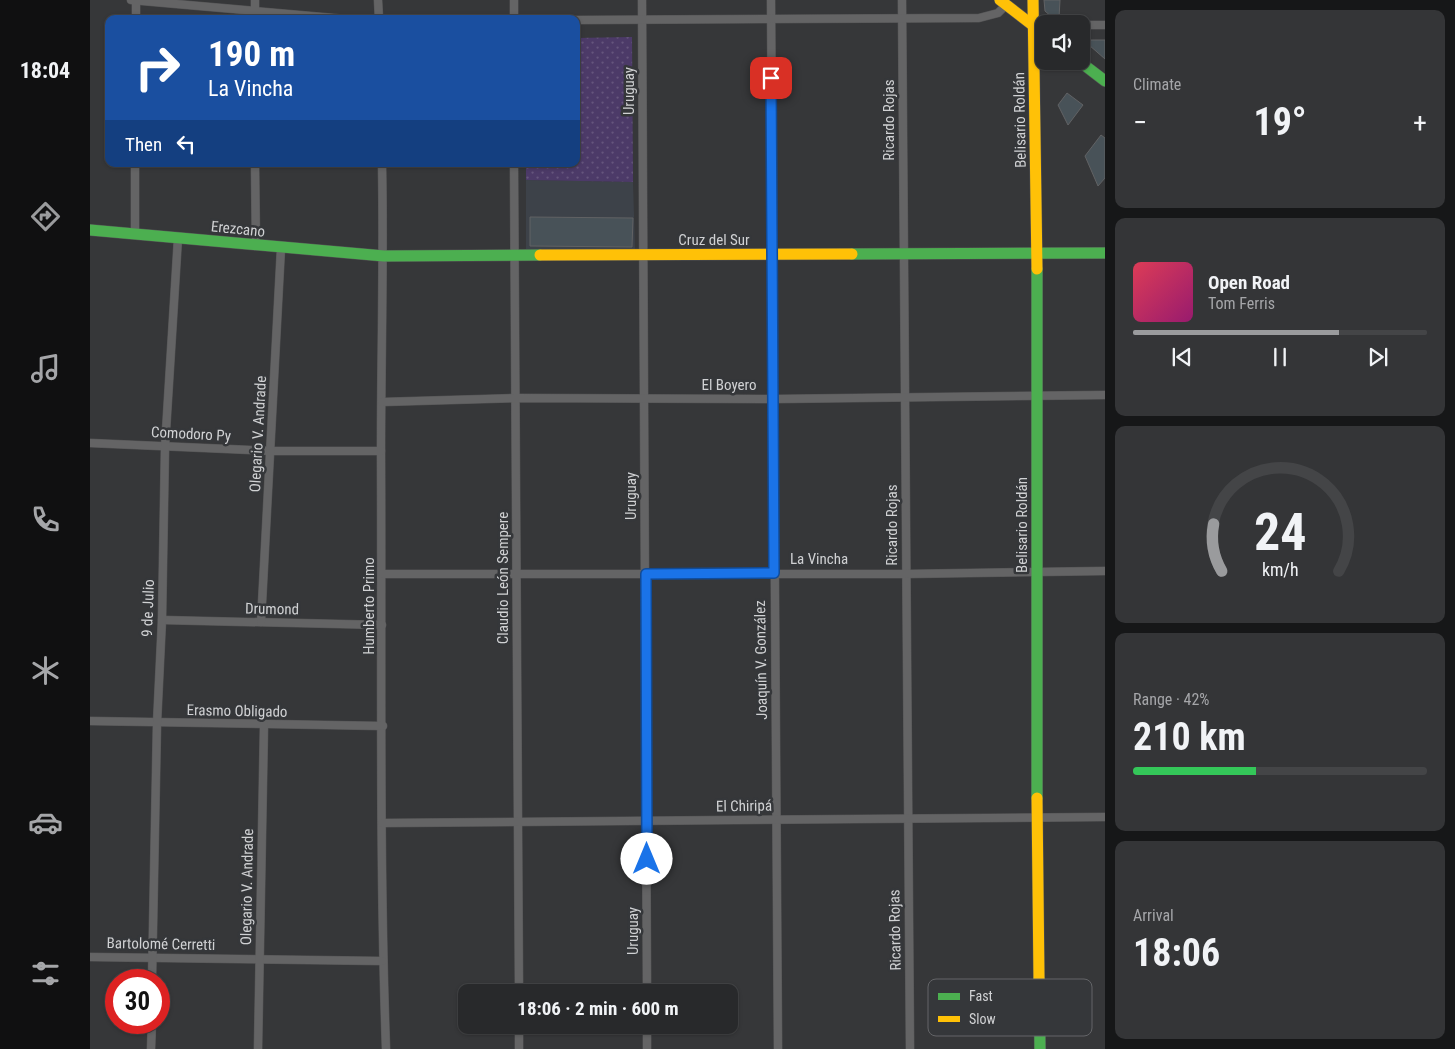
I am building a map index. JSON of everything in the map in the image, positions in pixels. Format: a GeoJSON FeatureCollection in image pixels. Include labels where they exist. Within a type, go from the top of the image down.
{"type":"FeatureCollection","features":[{"type":"Feature","properties":{"kind":"street"},"geometry":{"type":"LineString","coordinates":[[131,0],[255,15],[255,0]]}},
{"type":"Feature","properties":{"kind":"street"},"geometry":{"type":"LineString","coordinates":[[136,0],[136,15]]}},
{"type":"Feature","properties":{"kind":"street"},"geometry":{"type":"LineString","coordinates":[[378,0],[379,15]]}},
{"type":"Feature","properties":{"kind":"street"},"geometry":{"type":"LineString","coordinates":[[514,0],[514,15]]}},
{"type":"Feature","properties":{"kind":"street","name":"Uruguay"},"geometry":{"type":"LineString","coordinates":[[642,0],[647,984]]}},
{"type":"Feature","properties":{"kind":"street","name":"Joaquín V. González"},"geometry":{"type":"LineString","coordinates":[[771,0],[778,1049]]}},
{"type":"Feature","properties":{"kind":"street","name":"Ricardo Rojas"},"geometry":{"type":"LineString","coordinates":[[902,0],[910,1049]]}},
{"type":"Feature","properties":{"kind":"street","name":"Belisario Roldán"},"geometry":{"type":"LineString","coordinates":[[1033,0],[1037,253],[1037,817],[1039,979]]}},
{"type":"Feature","properties":{"kind":"street"},"geometry":{"type":"LineString","coordinates":[[580,20],[989,17],[1003,3],[1034,26]]}},
{"type":"Feature","properties":{"kind":"street"},"geometry":{"type":"LineString","coordinates":[[1090,25],[1105,25]]}},
{"type":"Feature","properties":{"kind":"street"},"geometry":{"type":"LineString","coordinates":[[1090,69],[1105,81]]}},
{"type":"Feature","properties":{"kind":"street"},"geometry":{"type":"LineString","coordinates":[[134,233],[135,167]]}},
{"type":"Feature","properties":{"kind":"street"},"geometry":{"type":"LineString","coordinates":[[255,167],[256,246]]}},
{"type":"Feature","properties":{"kind":"street","name":"Humberto Primo"},"geometry":{"type":"LineString","coordinates":[[382,167],[384,256],[381,451],[383,574],[382,960],[386,1049]]}},
{"type":"Feature","properties":{"kind":"street","name":"Claudio León Sempere"},"geometry":{"type":"LineString","coordinates":[[514,167],[519,984]]}},
{"type":"Feature","properties":{"kind":"street","name":"Erezcano"},"geometry":{"type":"LineString","coordinates":[[90,230],[384,256]]}},
{"type":"Feature","properties":{"kind":"street","name":"9 de Julio"},"geometry":{"type":"LineString","coordinates":[[152,969],[156,723],[162,620],[165,447],[178,238]]}},
{"type":"Feature","properties":{"kind":"street","name":"Olegario V. Andrade"},"geometry":{"type":"LineString","coordinates":[[261,622],[281,248]]}},
{"type":"Feature","properties":{"kind":"street","name":"Cruz del Sur"},"geometry":{"type":"LineString","coordinates":[[384,256],[1105,253]]}},
{"type":"Feature","properties":{"kind":"street","name":"El Boyero"},"geometry":{"type":"LineString","coordinates":[[382,402],[515,398],[774,399],[1105,394]]}},
{"type":"Feature","properties":{"kind":"street","name":"Comodoro Py"},"geometry":{"type":"LineString","coordinates":[[90,442],[271,451],[381,451]]}},
{"type":"Feature","properties":{"kind":"street","name":"La Vincha"},"geometry":{"type":"LineString","coordinates":[[383,574],[905,574],[1105,571]]}},
{"type":"Feature","properties":{"kind":"street","name":"Drumond"},"geometry":{"type":"LineString","coordinates":[[162,620],[382,625]]}},
{"type":"Feature","properties":{"kind":"street","name":"Erasmo Obligado"},"geometry":{"type":"LineString","coordinates":[[90,721],[383,726]]}},
{"type":"Feature","properties":{"kind":"street","name":"Olegario V. Andrade"},"geometry":{"type":"LineString","coordinates":[[258,1049],[264,725]]}},
{"type":"Feature","properties":{"kind":"street","name":"El Chiripá"},"geometry":{"type":"LineString","coordinates":[[382,823],[1105,817]]}},
{"type":"Feature","properties":{"kind":"street","name":"Bartolomé Cerretti"},"geometry":{"type":"LineString","coordinates":[[90,957],[382,960]]}},
{"type":"Feature","properties":{"kind":"street"},"geometry":{"type":"LineString","coordinates":[[152,1034],[152,1049]]}},
{"type":"Feature","properties":{"kind":"street"},"geometry":{"type":"LineString","coordinates":[[519,1034],[519,1049]]}},
{"type":"Feature","properties":{"kind":"street"},"geometry":{"type":"LineString","coordinates":[[647,1034],[647,1049]]}},
{"type":"Feature","properties":{"kind":"street","name":"Belisario Roldán"},"geometry":{"type":"LineString","coordinates":[[1040,1036],[1040,1049]]}},
{"type":"Feature","properties":{"kind":"shaded area"},"geometry":{"type":"Polygon","coordinates":[[[632,37],[633,182],[526,180],[526,167],[580,167],[580,38],[632,37]]]}},
{"type":"Feature","properties":{"kind":"shaded area"},"geometry":{"type":"Polygon","coordinates":[[[526,180],[633,182],[635,250],[526,249],[526,180]]]}},
{"type":"Feature","properties":{"kind":"building"},"geometry":{"type":"Polygon","coordinates":[[[1044,0],[1060,0],[1059,15],[1050,15],[1045,11],[1044,0]]]}},
{"type":"Feature","properties":{"kind":"building"},"geometry":{"type":"Polygon","coordinates":[[[1091,40],[1105,40],[1105,59],[1090,46],[1091,40]]]}},
{"type":"Feature","properties":{"kind":"building"},"geometry":{"type":"Polygon","coordinates":[[[1067,93],[1083,105],[1068,125],[1058,105],[1067,93]]]}},
{"type":"Feature","properties":{"kind":"building"},"geometry":{"type":"Polygon","coordinates":[[[1101,135],[1105,138],[1105,178],[1098,186],[1085,156],[1101,135]]]}},
{"type":"Feature","properties":{"kind":"building"},"geometry":{"type":"Polygon","coordinates":[[[530,217],[633,218],[632,247],[530,246],[530,217]]]}},
{"type":"Feature","properties":{"kind":"traffic: fast"},"geometry":{"type":"LineString","coordinates":[[1090,69],[1105,81]]}},
{"type":"Feature","properties":{"kind":"traffic: fast"},"geometry":{"type":"LineString","coordinates":[[90,230],[384,256],[540,255]]}},
{"type":"Feature","properties":{"kind":"traffic: fast"},"geometry":{"type":"LineString","coordinates":[[852,254],[1105,253]]}},
{"type":"Feature","properties":{"kind":"traffic: fast"},"geometry":{"type":"LineString","coordinates":[[1037,269],[1037,798]]}},
{"type":"Feature","properties":{"kind":"traffic: fast"},"geometry":{"type":"LineString","coordinates":[[1040,1036],[1040,1049]]}},
{"type":"Feature","properties":{"kind":"traffic: slow"},"geometry":{"type":"LineString","coordinates":[[1000,0],[1035,27]]}},
{"type":"Feature","properties":{"kind":"traffic: slow"},"geometry":{"type":"LineString","coordinates":[[1033,0],[1037,269]]}},
{"type":"Feature","properties":{"kind":"traffic: slow"},"geometry":{"type":"LineString","coordinates":[[540,255],[852,254]]}},
{"type":"Feature","properties":{"kind":"traffic: slow"},"geometry":{"type":"LineString","coordinates":[[1037,798],[1039,979]]}},
{"type":"Feature","properties":{"kind":"route"},"geometry":{"type":"LineString","coordinates":[[647,859],[646,574],[774,573],[771,78]]}}]}
